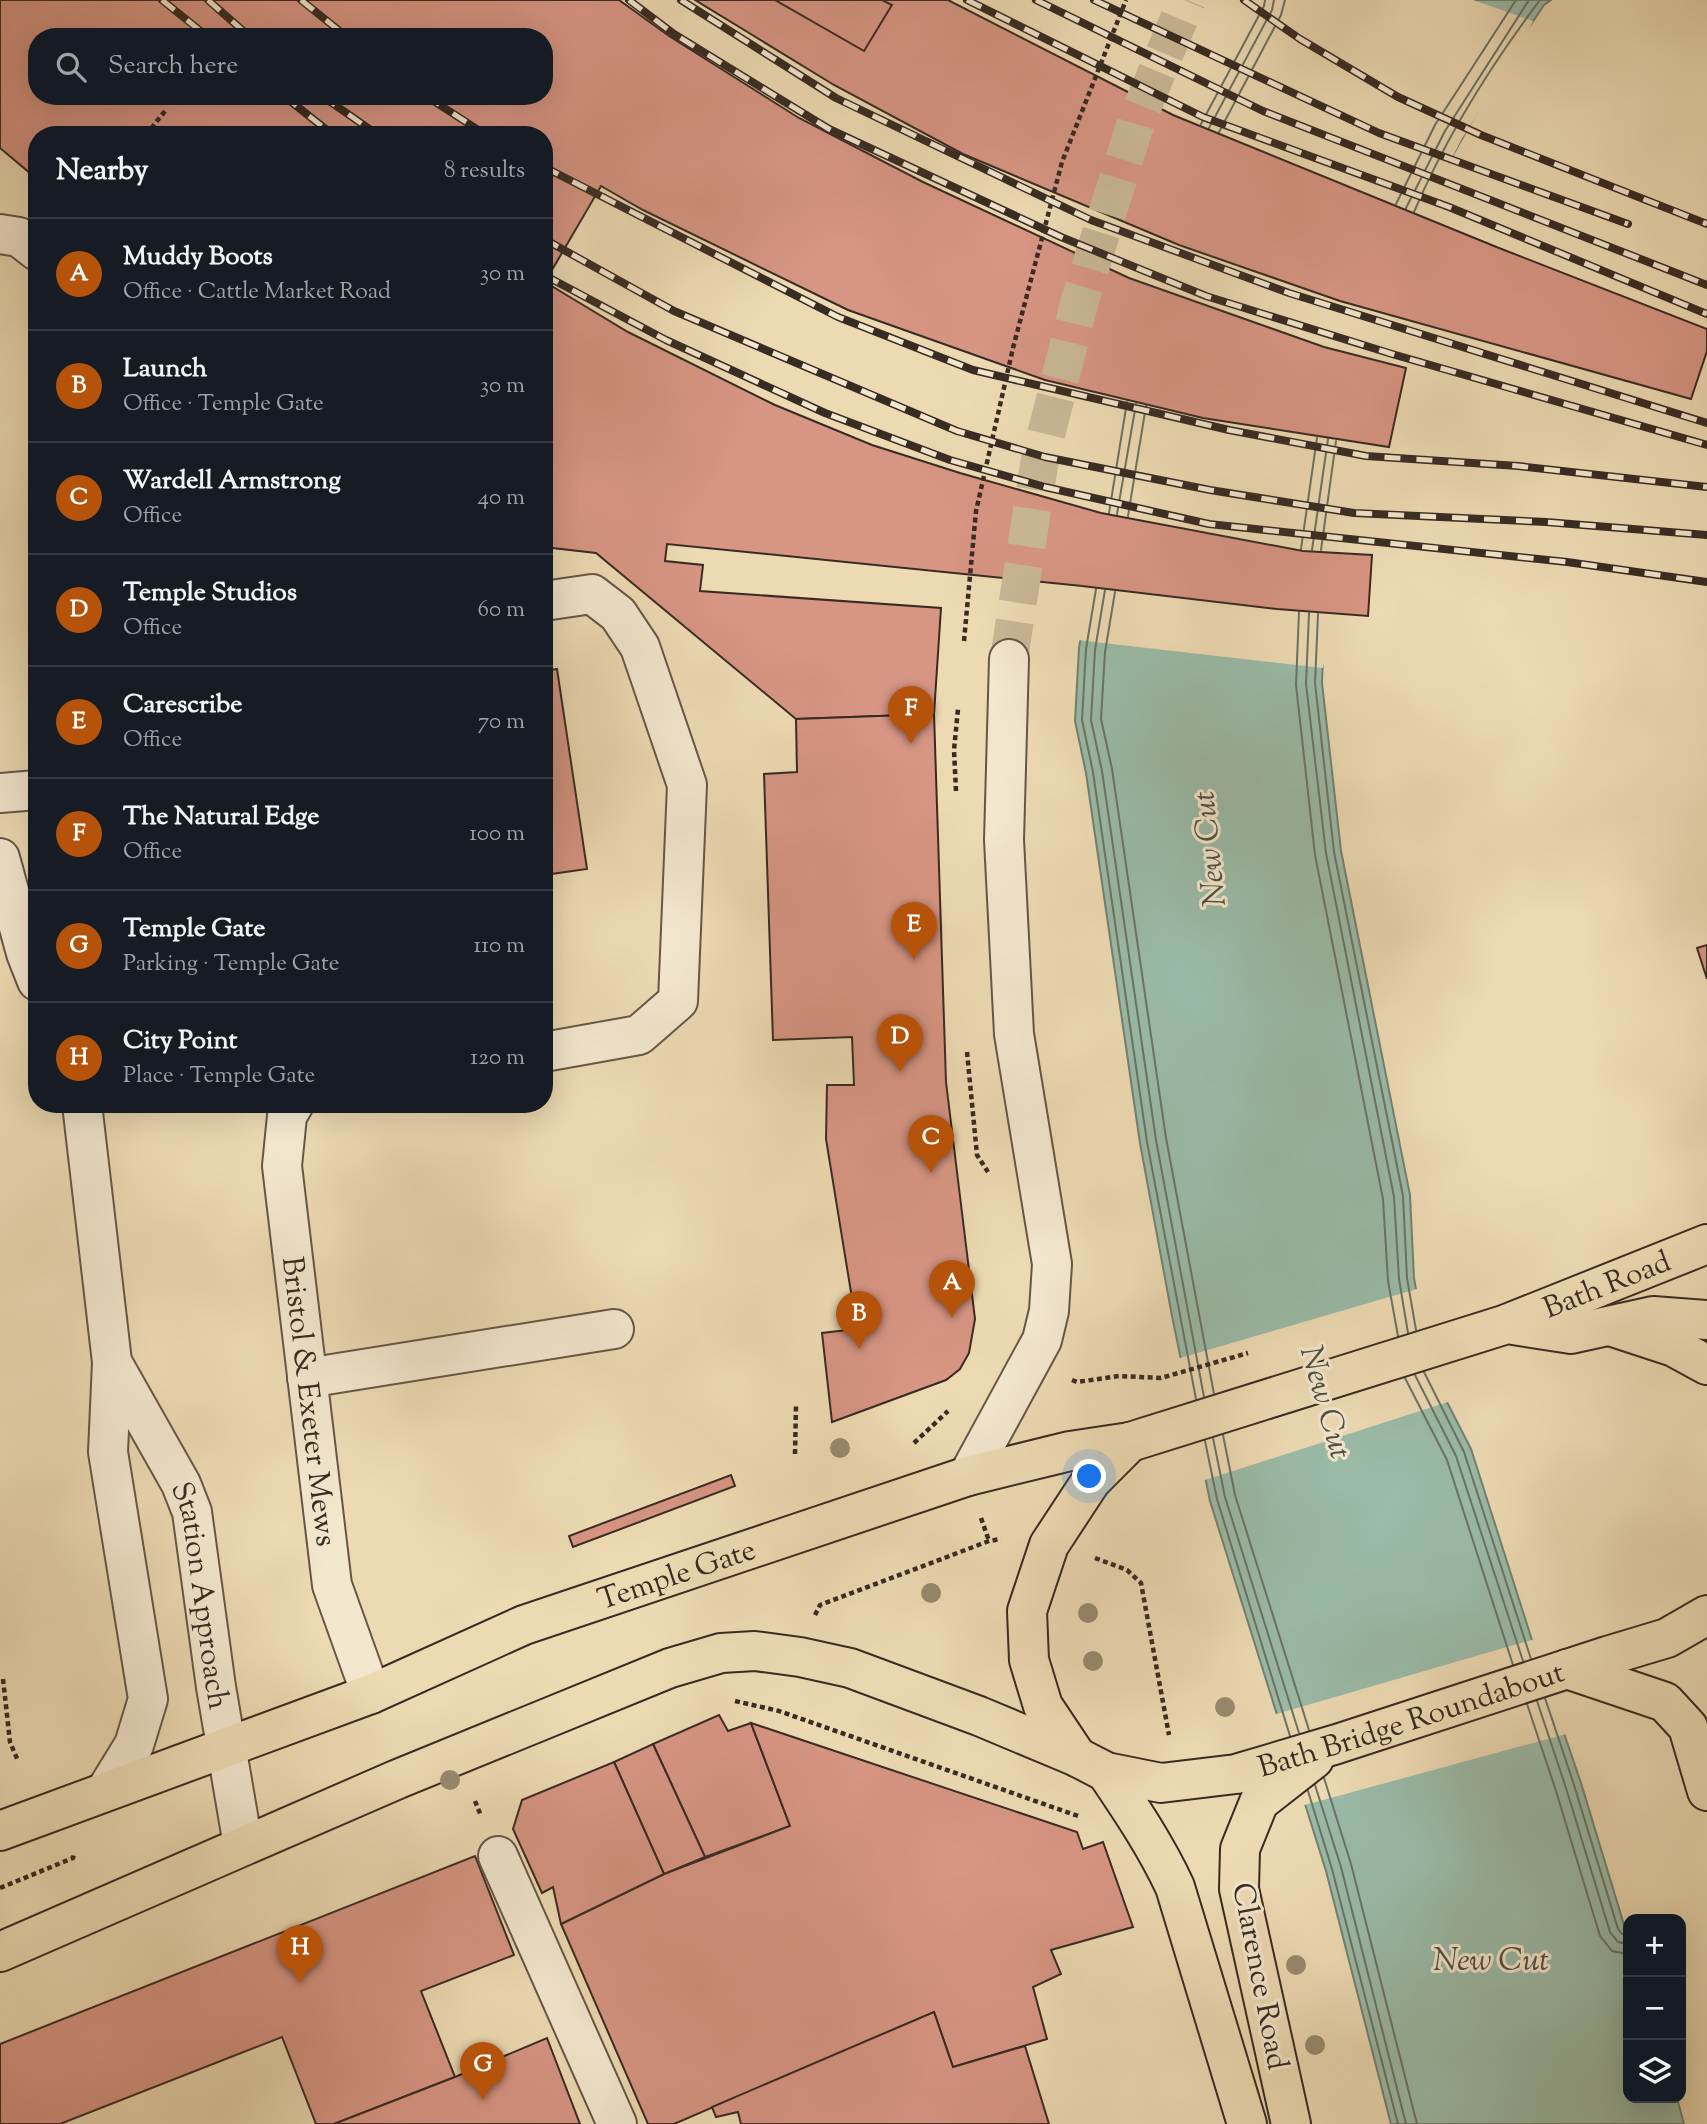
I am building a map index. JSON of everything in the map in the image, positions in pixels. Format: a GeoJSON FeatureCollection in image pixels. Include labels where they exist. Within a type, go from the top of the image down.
{"type":"FeatureCollection","features":[{"type":"Feature","properties":{"kind":"highway","name":"Bath Road"},"geometry":{"type":"LineString","coordinates":[[1500,1326],[1707,1244]]}},
{"type":"Feature","properties":{"kind":"highway"},"geometry":{"type":"LineString","coordinates":[[1091,1765],[1043,1706],[1029,1660],[1027,1611],[1049,1545],[1091,1481],[1130,1443],[1500,1326],[1571,1334],[1653,1316],[1707,1320]]}},
{"type":"Feature","properties":{"kind":"highway"},"geometry":{"type":"LineString","coordinates":[[1608,1326],[1674,1347],[1707,1365]]}},
{"type":"Feature","properties":{"kind":"highway","name":"Temple Gate"},"geometry":{"type":"LineString","coordinates":[[0,1831],[107,1789],[371,1694],[524,1625],[968,1476],[1070,1451],[1130,1443]]}},
{"type":"Feature","properties":{"kind":"highway"},"geometry":{"type":"LineString","coordinates":[[1707,1615],[1611,1670],[1665,1702],[1688,1727],[1707,1791]]}},
{"type":"Feature","properties":{"kind":"highway","name":"Bath Bridge Roundabout"},"geometry":{"type":"LineString","coordinates":[[0,1952],[243,1845],[670,1668],[721,1653],[755,1651],[800,1657],[849,1668],[979,1716],[1091,1765],[1161,1783],[1236,1774],[1567,1669],[1611,1670]]}},
{"type":"Feature","properties":{"kind":"highway","name":"Clarence Road"},"geometry":{"type":"LineString","coordinates":[[1291,2124],[1239,1889],[1240,1849],[1259,1802],[1298,1770],[1337,1744]]}},
{"type":"Feature","properties":{"kind":"highway","name":"Clarence Road"},"geometry":{"type":"LineString","coordinates":[[1091,1765],[1149,1838],[1175,1887],[1247,2124]]}},
{"type":"Feature","properties":{"kind":"street"},"geometry":{"type":"LineString","coordinates":[[0,234],[19,237],[28,244]]}},
{"type":"Feature","properties":{"kind":"street"},"geometry":{"type":"LineString","coordinates":[[553,600],[592,594],[618,614],[640,647],[687,785],[678,1001],[639,1035],[553,1050]]}},
{"type":"Feature","properties":{"kind":"street"},"geometry":{"type":"LineString","coordinates":[[968,1476],[1042,1340],[1049,1311],[1052,1264],[1014,1034],[1003,840],[1009,659]]}},
{"type":"Feature","properties":{"kind":"street"},"geometry":{"type":"LineString","coordinates":[[0,793],[28,791]]}},
{"type":"Feature","properties":{"kind":"street"},"geometry":{"type":"LineString","coordinates":[[1,866],[28,958]]}},
{"type":"Feature","properties":{"kind":"street","name":"Station Approach"},"geometry":{"type":"LineString","coordinates":[[83,1113],[112,1362],[108,1452],[148,1699],[134,1745],[107,1789]]}},
{"type":"Feature","properties":{"kind":"street","name":"Bristol & Exeter Mews"},"geometry":{"type":"LineString","coordinates":[[288,1113],[282,1166],[332,1585],[371,1694]]}},
{"type":"Feature","properties":{"kind":"street"},"geometry":{"type":"LineString","coordinates":[[307,1378],[614,1329]]}},
{"type":"Feature","properties":{"kind":"street","name":"Station Approach"},"geometry":{"type":"LineString","coordinates":[[112,1362],[181,1485],[192,1512],[243,1845]]}},
{"type":"Feature","properties":{"kind":"street"},"geometry":{"type":"LineString","coordinates":[[498,1856],[617,2124]]}},
{"type":"Feature","properties":{"kind":"path"},"geometry":{"type":"LineString","coordinates":[[964,643],[976,511],[1013,348],[1062,162],[1126,0]]}},
{"type":"Feature","properties":{"kind":"path"},"geometry":{"type":"LineString","coordinates":[[153,126],[165,111]]}},
{"type":"Feature","properties":{"kind":"path"},"geometry":{"type":"LineString","coordinates":[[956,802],[954,750],[959,697]]}},
{"type":"Feature","properties":{"kind":"path"},"geometry":{"type":"LineString","coordinates":[[965,1039],[978,1155],[994,1182]]}},
{"type":"Feature","properties":{"kind":"path"},"geometry":{"type":"LineString","coordinates":[[1068,1378],[1077,1382],[1119,1376],[1161,1378]]}},
{"type":"Feature","properties":{"kind":"path"},"geometry":{"type":"LineString","coordinates":[[795,1454],[796,1405]]}},
{"type":"Feature","properties":{"kind":"path"},"geometry":{"type":"LineString","coordinates":[[815,1616],[820,1605],[989,1541],[981,1519]]}},
{"type":"Feature","properties":{"kind":"path"},"geometry":{"type":"LineString","coordinates":[[1088,1556],[1112,1562],[1127,1570],[1141,1583],[1168,1731]]}},
{"type":"Feature","properties":{"kind":"path"},"geometry":{"type":"LineString","coordinates":[[3,1679],[10,1742],[18,1761]]}},
{"type":"Feature","properties":{"kind":"path"},"geometry":{"type":"LineString","coordinates":[[779,1711],[784,1699]]}},
{"type":"Feature","properties":{"kind":"path"},"geometry":{"type":"LineString","coordinates":[[732,1700],[779,1711],[1082,1817]]}},
{"type":"Feature","properties":{"kind":"path"},"geometry":{"type":"LineString","coordinates":[[463,1806],[487,1795]]}},
{"type":"Feature","properties":{"kind":"path"},"geometry":{"type":"LineString","coordinates":[[0,1888],[73,1858],[76,1849]]}},
{"type":"Feature","properties":{"kind":"water","name":"New Cut"},"geometry":{"type":"Polygon","coordinates":[[[1260,0],[1551,0],[1544,5],[1502,68],[1427,201],[1361,370],[1341,452],[1327,555],[1322,683],[1341,851],[1410,1195],[1414,1278],[1430,1369],[1471,1449],[1581,1783],[1623,1922],[1623,2103],[1678,2103],[1684,2124],[1391,2124],[1326,1871],[1210,1501],[1140,1143],[1086,773],[1075,721],[1079,648],[1144,256],[1260,0]]]}},
{"type":"Feature","properties":{"kind":"pier"},"geometry":{"type":"Polygon","coordinates":[[[1256,0],[1473,0],[1533,21],[1522,45],[1461,140],[1430,202],[1403,264],[1364,371],[1344,452],[1331,555],[1327,649],[1323,668],[1077,640],[1140,255],[1161,192],[1196,109],[1256,0]]]}},
{"type":"Feature","properties":{"kind":"pier"},"geometry":{"type":"Polygon","coordinates":[[[1420,1288],[1433,1368],[1451,1401],[1202,1481],[1177,1359],[1420,1288]]]}},
{"type":"Feature","properties":{"kind":"pier"},"geometry":{"type":"Polygon","coordinates":[[[1535,1639],[1569,1735],[1301,1806],[1273,1715],[1535,1639]]]}},
{"type":"Feature","properties":{"kind":"building"},"geometry":{"type":"Polygon","coordinates":[[[0,0],[619,0],[669,36],[799,118],[923,182],[1129,278],[1324,347],[1406,368],[1389,447],[1203,418],[1045,380],[848,310],[643,210],[601,186],[553,268],[553,126],[28,126],[28,171],[0,148],[0,0]]]}},
{"type":"Feature","properties":{"kind":"building"},"geometry":{"type":"Polygon","coordinates":[[[695,0],[948,0],[1173,115],[1499,248],[1707,329],[1707,351],[1691,399],[1340,301],[1179,245],[963,154],[834,85],[695,0]]]}},
{"type":"Feature","properties":{"kind":"building"},"geometry":{"type":"Polygon","coordinates":[[[775,0],[882,0],[892,5],[864,51],[775,0]]]}},
{"type":"Feature","properties":{"kind":"building"},"geometry":{"type":"Polygon","coordinates":[[[553,287],[628,332],[775,405],[872,445],[1101,513],[1303,551],[1372,555],[1368,616],[1277,609],[1082,586],[667,544],[665,561],[703,565],[700,591],[941,608],[934,714],[796,719],[596,553],[553,548],[553,287]]]}},
{"type":"Feature","properties":{"kind":"building"},"geometry":{"type":"Polygon","coordinates":[[[557,669],[587,869],[553,874],[553,670],[557,669]]]}},
{"type":"Feature","properties":{"kind":"building"},"geometry":{"type":"Polygon","coordinates":[[[934,714],[946,1082],[975,1319],[969,1353],[960,1369],[946,1380],[832,1422],[822,1333],[857,1329],[826,1139],[827,1085],[854,1085],[852,1037],[773,1040],[764,774],[797,772],[796,719],[934,714]]]}},
{"type":"Feature","properties":{"kind":"building"},"geometry":{"type":"Polygon","coordinates":[[[1707,945],[1707,979],[1697,948],[1707,945]]]}},
{"type":"Feature","properties":{"kind":"building"},"geometry":{"type":"Polygon","coordinates":[[[731,1475],[735,1486],[573,1547],[569,1536],[731,1475]]]}},
{"type":"Feature","properties":{"kind":"building"},"geometry":{"type":"Polygon","coordinates":[[[719,1715],[728,1731],[751,1723],[790,1826],[705,1857],[653,1744],[719,1715]]]}},
{"type":"Feature","properties":{"kind":"building"},"geometry":{"type":"Polygon","coordinates":[[[751,1723],[1077,1832],[1083,1849],[1103,1842],[1133,1927],[1051,1950],[1061,1974],[1033,1987],[1047,2039],[953,2067],[934,2012],[674,2124],[648,2124],[561,1924],[664,1874],[790,1826],[751,1723]]]}},
{"type":"Feature","properties":{"kind":"building"},"geometry":{"type":"Polygon","coordinates":[[[653,1744],[705,1857],[664,1874],[614,1762],[653,1744]]]}},
{"type":"Feature","properties":{"kind":"building"},"geometry":{"type":"Polygon","coordinates":[[[614,1762],[664,1874],[561,1924],[553,1887],[542,1893],[513,1829],[522,1800],[614,1762]]]}},
{"type":"Feature","properties":{"kind":"building"},"geometry":{"type":"Polygon","coordinates":[[[475,1856],[514,1955],[421,1991],[455,2077],[334,2124],[316,2124],[282,2037],[60,2124],[0,2124],[0,2044],[475,1856]]]}},
{"type":"Feature","properties":{"kind":"building"},"geometry":{"type":"Polygon","coordinates":[[[934,2012],[953,2067],[1025,2046],[1049,2124],[741,2124],[738,2112],[716,2117],[712,2107],[934,2012]]]}},
{"type":"Feature","properties":{"kind":"building"},"geometry":{"type":"Polygon","coordinates":[[[547,2038],[580,2124],[334,2124],[455,2077],[547,2038]]]}},
{"type":"Feature","properties":{"kind":"tunnel"},"geometry":{"type":"LineString","coordinates":[[1009,659],[1040,459],[1080,300],[1136,122],[1187,0]]}},
{"type":"Feature","properties":{"kind":"railway"},"geometry":{"type":"LineString","coordinates":[[162,0],[197,28]]}},
{"type":"Feature","properties":{"kind":"railway"},"geometry":{"type":"LineString","coordinates":[[208,0],[240,28]]}},
{"type":"Feature","properties":{"kind":"railway"},"geometry":{"type":"LineString","coordinates":[[301,0],[336,28]]}},
{"type":"Feature","properties":{"kind":"railway"},"geometry":{"type":"LineString","coordinates":[[629,0],[674,34],[829,129],[1061,237],[1206,296],[1392,354],[1707,445]]}},
{"type":"Feature","properties":{"kind":"railway"},"geometry":{"type":"LineString","coordinates":[[681,0],[836,98],[1091,220],[1289,293],[1707,423]]}},
{"type":"Feature","properties":{"kind":"railway"},"geometry":{"type":"LineString","coordinates":[[967,0],[1203,117],[1449,207],[1707,314]]}},
{"type":"Feature","properties":{"kind":"railway"},"geometry":{"type":"LineString","coordinates":[[1036,0],[1263,111],[1707,285]]}},
{"type":"Feature","properties":{"kind":"railway"},"geometry":{"type":"LineString","coordinates":[[1094,0],[1379,133],[1628,224]]}},
{"type":"Feature","properties":{"kind":"railway"},"geometry":{"type":"LineString","coordinates":[[1244,0],[1300,39],[1398,97],[1481,135],[1707,224]]}},
{"type":"Feature","properties":{"kind":"railway"},"geometry":{"type":"LineString","coordinates":[[295,105],[322,126]]}},
{"type":"Feature","properties":{"kind":"railway"},"geometry":{"type":"LineString","coordinates":[[335,105],[365,126]]}},
{"type":"Feature","properties":{"kind":"railway"},"geometry":{"type":"LineString","coordinates":[[440,105],[472,126]]}},
{"type":"Feature","properties":{"kind":"railway"},"geometry":{"type":"LineString","coordinates":[[553,172],[838,317],[973,370],[1229,430],[1366,456],[1518,466],[1707,487]]}},
{"type":"Feature","properties":{"kind":"railway"},"geometry":{"type":"LineString","coordinates":[[553,244],[674,311],[957,431],[1045,457],[1210,490],[1354,513],[1546,522],[1707,535]]}},
{"type":"Feature","properties":{"kind":"railway"},"geometry":{"type":"LineString","coordinates":[[553,280],[666,340],[825,413],[950,460],[1045,487],[1209,524],[1567,562],[1707,582]]}},
{"type":"Feature","properties":{"kind":"place","name":"The Natural Edge"},"geometry":{"type":"Point","coordinates":[911,744]}},
{"type":"Feature","properties":{"kind":"place","name":"Carescribe"},"geometry":{"type":"Point","coordinates":[914,960]}},
{"type":"Feature","properties":{"kind":"place","name":"Temple Studios"},"geometry":{"type":"Point","coordinates":[900,1072]}},
{"type":"Feature","properties":{"kind":"place","name":"Wardell Armstrong"},"geometry":{"type":"Point","coordinates":[931,1173]}},
{"type":"Feature","properties":{"kind":"place","name":"Muddy Boots"},"geometry":{"type":"Point","coordinates":[952,1318]}},
{"type":"Feature","properties":{"kind":"place","name":"Launch"},"geometry":{"type":"Point","coordinates":[859,1349]}},
{"type":"Feature","properties":{"kind":"place","name":"City Point"},"geometry":{"type":"Point","coordinates":[300,1983]}},
{"type":"Feature","properties":{"kind":"place","name":"Temple Gate"},"geometry":{"type":"Point","coordinates":[483,2100]}}]}
